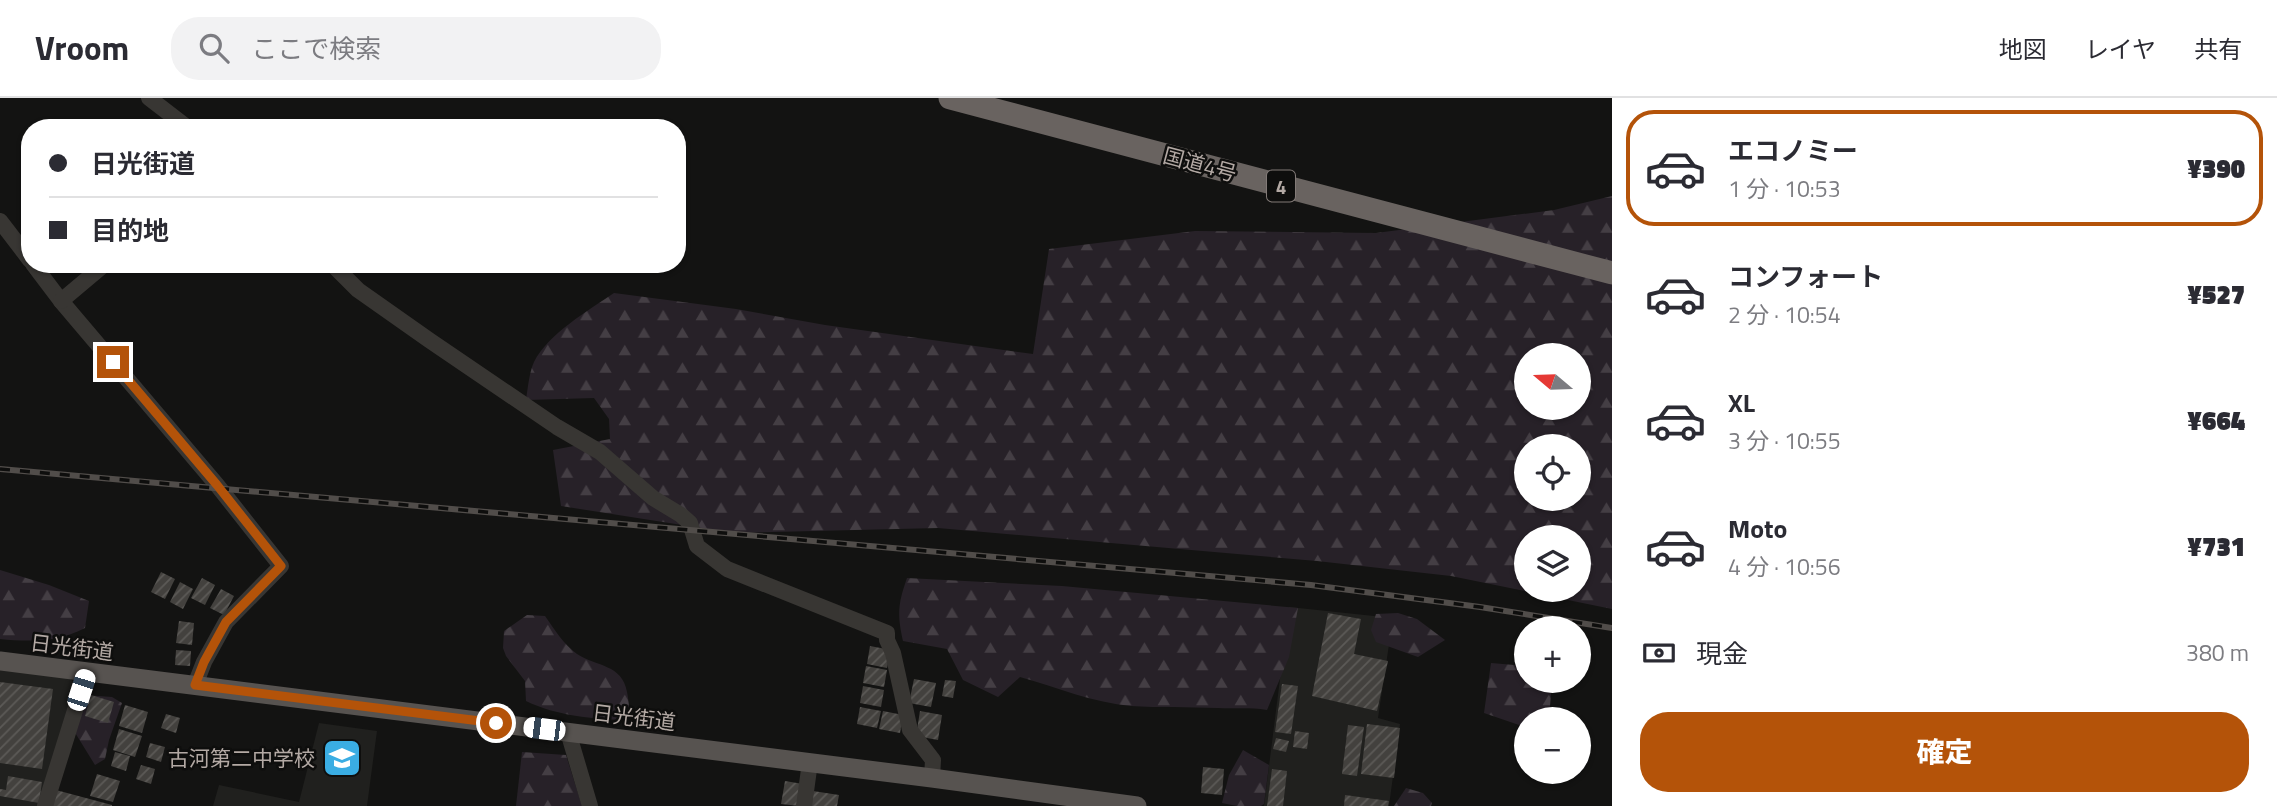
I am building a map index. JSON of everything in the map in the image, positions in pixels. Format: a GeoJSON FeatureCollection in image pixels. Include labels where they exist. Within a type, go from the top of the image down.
{"type":"FeatureCollection","features":[{"type":"Feature","properties":{"kind":"highway","name":"国道4号"},"geometry":{"type":"LineString","coordinates":[[950,98],[1612,273]]}},
{"type":"Feature","properties":{"kind":"main road","name":"日光街道"},"geometry":{"type":"LineString","coordinates":[[0,661],[810,762],[1137,806]]}},
{"type":"Feature","properties":{"kind":"street"},"geometry":{"type":"LineString","coordinates":[[149,98],[176,119]]}},
{"type":"Feature","properties":{"kind":"street"},"geometry":{"type":"LineString","coordinates":[[0,220],[21,248]]}},
{"type":"Feature","properties":{"kind":"street"},"geometry":{"type":"LineString","coordinates":[[40,273],[281,566],[226,622],[195,685]]}},
{"type":"Feature","properties":{"kind":"street"},"geometry":{"type":"LineString","coordinates":[[61,301],[95,273]]}},
{"type":"Feature","properties":{"kind":"street"},"geometry":{"type":"LineString","coordinates":[[341,273],[358,290],[409,326],[556,427],[600,452],[653,498],[690,523],[698,547],[727,569],[887,633],[910,730],[933,760],[932,778]]}},
{"type":"Feature","properties":{"kind":"street"},"geometry":{"type":"LineString","coordinates":[[45,806],[87,671]]}},
{"type":"Feature","properties":{"kind":"street"},"geometry":{"type":"LineString","coordinates":[[568,732],[590,806]]}},
{"type":"Feature","properties":{"kind":"street"},"geometry":{"type":"LineString","coordinates":[[804,806],[810,762]]}},
{"type":"Feature","properties":{"kind":"shaded area"},"geometry":{"type":"Polygon","coordinates":[[[1289,607],[1393,618],[1378,718],[1400,724],[1389,806],[1264,806],[1289,607]]]}},
{"type":"Feature","properties":{"kind":"shaded area"},"geometry":{"type":"Polygon","coordinates":[[[0,670],[70,678],[76,686],[38,806],[0,806],[0,670]]]}},
{"type":"Feature","properties":{"kind":"shaded area","name":"古河第二中学校"},"geometry":{"type":"Polygon","coordinates":[[[319,723],[377,731],[367,806],[213,806],[219,785],[299,802],[319,723]]]}},
{"type":"Feature","properties":{"kind":"green space"},"geometry":{"type":"Polygon","coordinates":[[[1612,196],[1612,609],[1578,602],[1591,602],[1591,525],[1514,525],[1514,589],[1451,576],[1317,561],[938,528],[733,533],[561,506],[553,450],[610,439],[609,419],[594,398],[526,400],[531,371],[540,352],[570,323],[614,293],[1033,354],[1049,249],[1195,231],[1376,233],[1554,210],[1612,196]]]}},
{"type":"Feature","properties":{"kind":"green space"},"geometry":{"type":"Polygon","coordinates":[[[0,570],[89,601],[85,628],[44,640],[0,639],[0,570]]]}},
{"type":"Feature","properties":{"kind":"green space"},"geometry":{"type":"Polygon","coordinates":[[[907,578],[1062,586],[1298,608],[1289,657],[1267,710],[1117,704],[1020,677],[998,697],[963,680],[947,649],[903,641],[899,609],[907,578]]]}},
{"type":"Feature","properties":{"kind":"green space"},"geometry":{"type":"Polygon","coordinates":[[[1398,613],[1417,619],[1445,640],[1418,657],[1376,642],[1371,630],[1376,614],[1398,613]]]}},
{"type":"Feature","properties":{"kind":"green space"},"geometry":{"type":"Polygon","coordinates":[[[527,615],[545,616],[577,654],[608,667],[620,676],[628,696],[627,720],[575,716],[526,701],[525,681],[503,648],[504,631],[527,615]]]}},
{"type":"Feature","properties":{"kind":"green space"},"geometry":{"type":"Polygon","coordinates":[[[1491,663],[1514,665],[1514,693],[1551,693],[1550,707],[1514,707],[1514,723],[1484,713],[1491,663]]]}},
{"type":"Feature","properties":{"kind":"green space"},"geometry":{"type":"Polygon","coordinates":[[[84,695],[112,697],[122,703],[105,759],[95,765],[74,731],[84,695]]]}},
{"type":"Feature","properties":{"kind":"green space"},"geometry":{"type":"Polygon","coordinates":[[[1243,750],[1269,765],[1264,804],[1261,806],[1222,803],[1229,775],[1243,750]]]}},
{"type":"Feature","properties":{"kind":"green space"},"geometry":{"type":"Polygon","coordinates":[[[522,752],[566,755],[582,806],[516,806],[522,752]]]}},
{"type":"Feature","properties":{"kind":"green space"},"geometry":{"type":"Polygon","coordinates":[[[1406,788],[1423,793],[1432,803],[1431,806],[1394,806],[1406,788]]]}},
{"type":"Feature","properties":{"kind":"building"},"geometry":{"type":"Polygon","coordinates":[[[161,572],[175,579],[165,599],[151,592],[161,572]]]}},
{"type":"Feature","properties":{"kind":"building"},"geometry":{"type":"Polygon","coordinates":[[[202,578],[215,585],[205,605],[191,598],[202,578]]]}},
{"type":"Feature","properties":{"kind":"building"},"geometry":{"type":"Polygon","coordinates":[[[180,582],[193,589],[183,609],[170,602],[180,582]]]}},
{"type":"Feature","properties":{"kind":"building"},"geometry":{"type":"Polygon","coordinates":[[[221,589],[234,596],[224,615],[210,608],[221,589]]]}},
{"type":"Feature","properties":{"kind":"building"},"geometry":{"type":"Polygon","coordinates":[[[1328,613],[1361,619],[1354,654],[1388,661],[1377,711],[1312,696],[1328,613]]]}},
{"type":"Feature","properties":{"kind":"building"},"geometry":{"type":"Polygon","coordinates":[[[179,621],[194,623],[192,645],[176,643],[179,621]]]}},
{"type":"Feature","properties":{"kind":"building"},"geometry":{"type":"Polygon","coordinates":[[[870,646],[891,650],[887,668],[867,664],[870,646]]]}},
{"type":"Feature","properties":{"kind":"building"},"geometry":{"type":"Polygon","coordinates":[[[176,650],[191,651],[190,666],[175,665],[176,650]]]}},
{"type":"Feature","properties":{"kind":"building"},"geometry":{"type":"Polygon","coordinates":[[[866,666],[887,670],[884,687],[863,683],[866,666]]]}},
{"type":"Feature","properties":{"kind":"building"},"geometry":{"type":"Polygon","coordinates":[[[914,679],[936,683],[931,707],[909,703],[914,679]]]}},
{"type":"Feature","properties":{"kind":"building"},"geometry":{"type":"Polygon","coordinates":[[[945,680],[956,681],[953,698],[942,696],[945,680]]]}},
{"type":"Feature","properties":{"kind":"building"},"geometry":{"type":"Polygon","coordinates":[[[0,682],[53,689],[42,769],[0,763],[0,682]]]}},
{"type":"Feature","properties":{"kind":"building"},"geometry":{"type":"Polygon","coordinates":[[[1282,684],[1298,686],[1291,734],[1275,732],[1282,684]]]}},
{"type":"Feature","properties":{"kind":"building"},"geometry":{"type":"Polygon","coordinates":[[[863,686],[884,690],[881,707],[860,703],[863,686]]]}},
{"type":"Feature","properties":{"kind":"building"},"geometry":{"type":"Polygon","coordinates":[[[91,695],[114,702],[108,723],[85,716],[91,695]]]}},
{"type":"Feature","properties":{"kind":"building"},"geometry":{"type":"Polygon","coordinates":[[[125,705],[148,712],[142,733],[119,726],[125,705]]]}},
{"type":"Feature","properties":{"kind":"building"},"geometry":{"type":"Polygon","coordinates":[[[860,707],[881,711],[877,728],[857,724],[860,707]]]}},
{"type":"Feature","properties":{"kind":"building"},"geometry":{"type":"Polygon","coordinates":[[[883,711],[903,715],[900,733],[879,729],[883,711]]]}},
{"type":"Feature","properties":{"kind":"building"},"geometry":{"type":"Polygon","coordinates":[[[920,711],[942,715],[938,740],[916,736],[920,711]]]}},
{"type":"Feature","properties":{"kind":"building"},"geometry":{"type":"Polygon","coordinates":[[[166,714],[180,718],[176,733],[161,728],[166,714]]]}},
{"type":"Feature","properties":{"kind":"building"},"geometry":{"type":"Polygon","coordinates":[[[1367,724],[1400,728],[1394,778],[1361,774],[1367,724]]]}},
{"type":"Feature","properties":{"kind":"building"},"geometry":{"type":"Polygon","coordinates":[[[1348,725],[1364,727],[1357,776],[1342,774],[1348,725]]]}},
{"type":"Feature","properties":{"kind":"building"},"geometry":{"type":"Polygon","coordinates":[[[119,729],[142,736],[135,757],[113,750],[119,729]]]}},
{"type":"Feature","properties":{"kind":"building"},"geometry":{"type":"Polygon","coordinates":[[[1295,731],[1309,733],[1307,749],[1293,747],[1295,731]]]}},
{"type":"Feature","properties":{"kind":"building"},"geometry":{"type":"Polygon","coordinates":[[[1276,738],[1289,741],[1286,752],[1273,749],[1276,738]]]}},
{"type":"Feature","properties":{"kind":"building"},"geometry":{"type":"Polygon","coordinates":[[[150,743],[165,747],[161,762],[146,757],[150,743]]]}},
{"type":"Feature","properties":{"kind":"building"},"geometry":{"type":"Polygon","coordinates":[[[115,752],[130,756],[126,771],[111,766],[115,752]]]}},
{"type":"Feature","properties":{"kind":"building"},"geometry":{"type":"Polygon","coordinates":[[[141,765],[155,769],[151,784],[136,779],[141,765]]]}},
{"type":"Feature","properties":{"kind":"building"},"geometry":{"type":"Polygon","coordinates":[[[1203,767],[1224,769],[1222,795],[1201,793],[1203,767]]]}},
{"type":"Feature","properties":{"kind":"building"},"geometry":{"type":"Polygon","coordinates":[[[1272,769],[1287,771],[1283,806],[1267,806],[1272,769]]]}},
{"type":"Feature","properties":{"kind":"building"},"geometry":{"type":"Polygon","coordinates":[[[97,774],[120,781],[113,802],[90,796],[97,774]]]}},
{"type":"Feature","properties":{"kind":"building"},"geometry":{"type":"Polygon","coordinates":[[[8,776],[42,782],[39,803],[0,796],[0,789],[6,790],[8,776]]]}},
{"type":"Feature","properties":{"kind":"building"},"geometry":{"type":"Polygon","coordinates":[[[785,781],[803,784],[799,806],[781,804],[785,781]]]}},
{"type":"Feature","properties":{"kind":"building"},"geometry":{"type":"Polygon","coordinates":[[[56,790],[112,805],[112,806],[52,806],[56,790]]]}},
{"type":"Feature","properties":{"kind":"building"},"geometry":{"type":"Polygon","coordinates":[[[813,791],[839,795],[837,806],[810,806],[813,791]]]}},
{"type":"Feature","properties":{"kind":"building"},"geometry":{"type":"Polygon","coordinates":[[[1345,795],[1389,801],[1388,806],[1344,806],[1345,795]]]}},
{"type":"Feature","properties":{"kind":"railway"},"geometry":{"type":"LineString","coordinates":[[0,469],[1311,585],[1480,607],[1612,628]]}},
{"type":"Feature","properties":{"kind":"place","name":"古河第二中学校"},"geometry":{"type":"Point","coordinates":[342,758]}},
{"type":"Feature","properties":{"kind":"route"},"geometry":{"type":"LineString","coordinates":[[113,362],[281,566],[226,622],[195,685],[496,723]]}}]}
